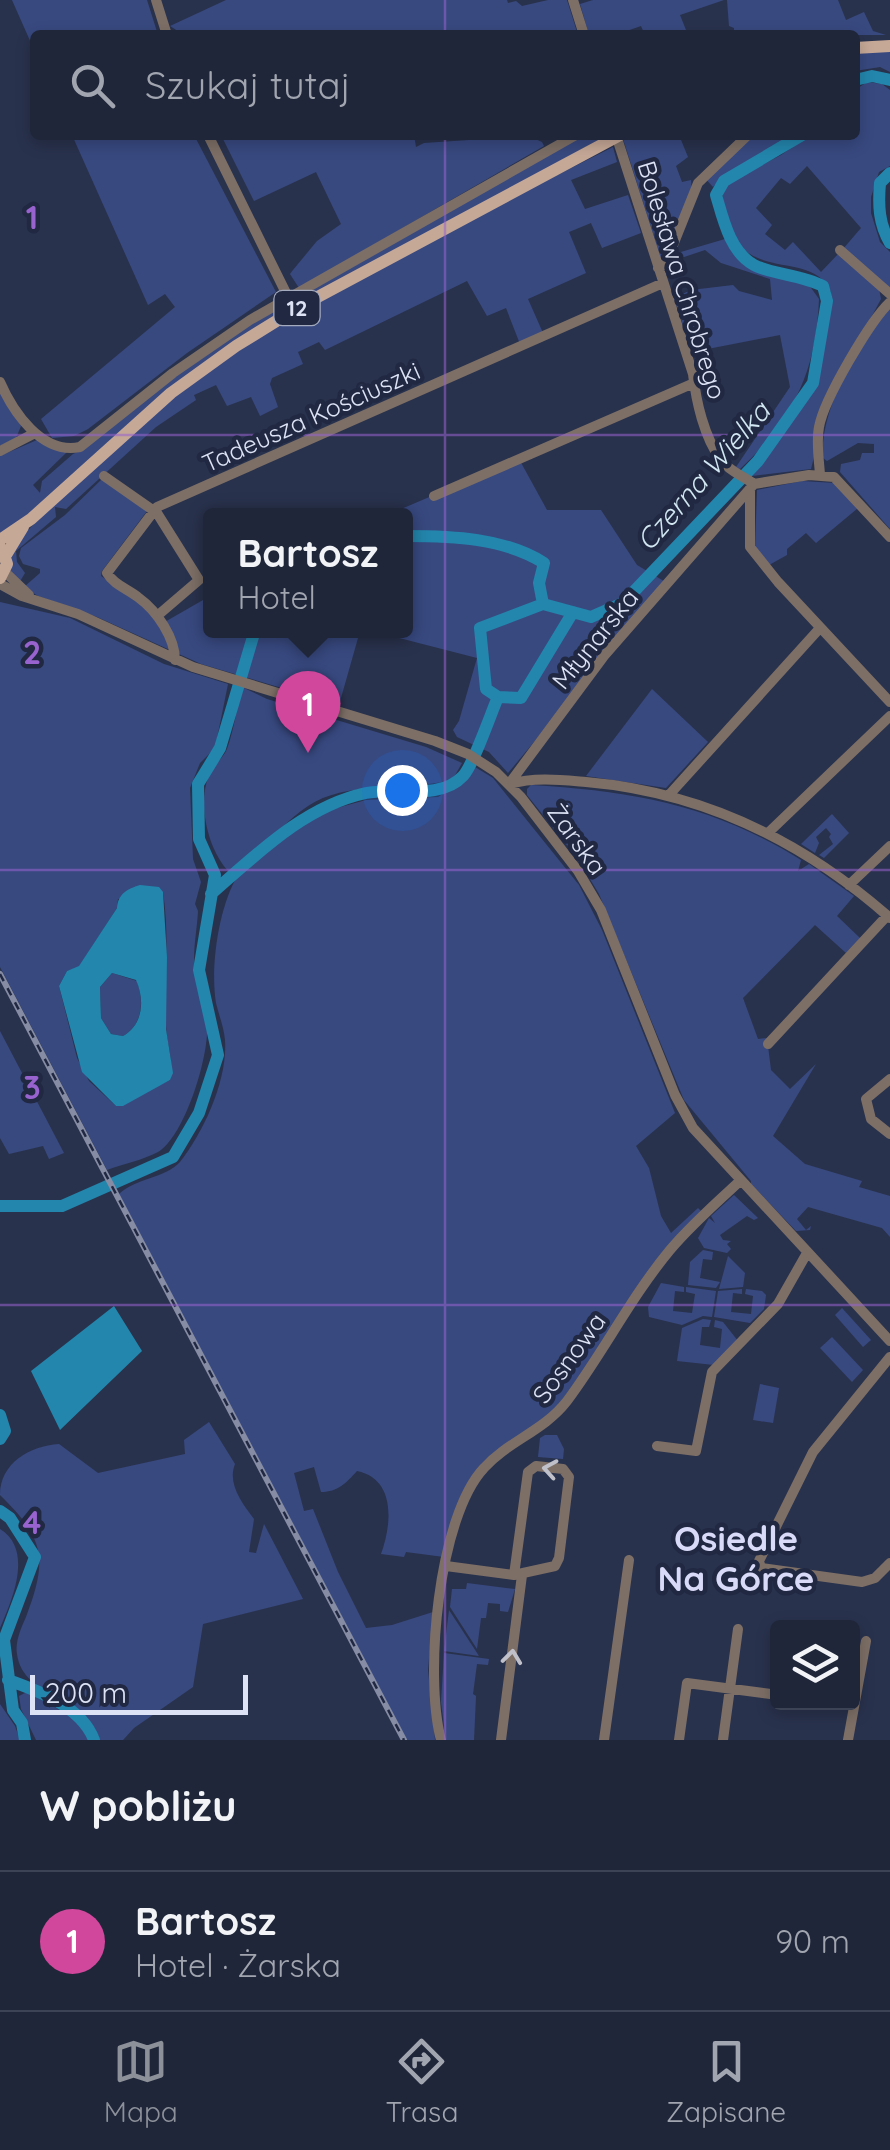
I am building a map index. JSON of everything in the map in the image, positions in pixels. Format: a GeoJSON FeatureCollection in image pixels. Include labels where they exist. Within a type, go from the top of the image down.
{"type":"FeatureCollection","features":[{"type":"Feature","properties":{"kind":"main road"},"geometry":{"type":"LineString","coordinates":[[860,48],[890,46]]}},
{"type":"Feature","properties":{"kind":"main road","name":"12"},"geometry":{"type":"LineString","coordinates":[[2,578],[2,547],[24,525],[155,407],[236,346],[610,140]]}},
{"type":"Feature","properties":{"kind":"street"},"geometry":{"type":"LineString","coordinates":[[156,0],[165,30]]}},
{"type":"Feature","properties":{"kind":"street"},"geometry":{"type":"LineString","coordinates":[[572,0],[582,30]]}},
{"type":"Feature","properties":{"kind":"street"},"geometry":{"type":"LineString","coordinates":[[210,140],[288,297]]}},
{"type":"Feature","properties":{"kind":"street"},"geometry":{"type":"LineString","coordinates":[[0,382],[18,415],[34,433],[64,448],[84,445],[209,346],[288,297],[567,140]]}},
{"type":"Feature","properties":{"kind":"street","name":"Bolesława Chrobrego"},"geometry":{"type":"LineString","coordinates":[[615,140],[712,444],[730,469],[751,484]]}},
{"type":"Feature","properties":{"kind":"street"},"geometry":{"type":"LineString","coordinates":[[658,268],[666,264],[700,180],[743,140]]}},
{"type":"Feature","properties":{"kind":"street"},"geometry":{"type":"LineString","coordinates":[[840,250],[890,294]]}},
{"type":"Feature","properties":{"kind":"street","name":"Tadeusza Kościuszki"},"geometry":{"type":"LineString","coordinates":[[175,660],[172,641],[157,616],[107,573],[153,510],[663,282]]}},
{"type":"Feature","properties":{"kind":"street"},"geometry":{"type":"LineString","coordinates":[[820,475],[818,438],[822,417],[869,328],[890,302]]}},
{"type":"Feature","properties":{"kind":"street"},"geometry":{"type":"LineString","coordinates":[[434,496],[694,383]]}},
{"type":"Feature","properties":{"kind":"street"},"geometry":{"type":"LineString","coordinates":[[0,451],[34,433]]}},
{"type":"Feature","properties":{"kind":"street"},"geometry":{"type":"LineString","coordinates":[[890,537],[843,483],[820,475],[751,484],[750,547],[890,702]]}},
{"type":"Feature","properties":{"kind":"street"},"geometry":{"type":"LineString","coordinates":[[104,476],[153,510],[199,580],[157,616]]}},
{"type":"Feature","properties":{"kind":"street","name":"Młynarska"},"geometry":{"type":"LineString","coordinates":[[509,784],[604,656],[751,484]]}},
{"type":"Feature","properties":{"kind":"street","name":"Żarska"},"geometry":{"type":"LineString","coordinates":[[2,578],[33,599],[86,618],[175,660],[455,749],[481,761],[509,784],[592,893],[681,1108],[698,1134],[890,1341]]}},
{"type":"Feature","properties":{"kind":"street"},"geometry":{"type":"LineString","coordinates":[[669,795],[820,628]]}},
{"type":"Feature","properties":{"kind":"street"},"geometry":{"type":"LineString","coordinates":[[769,832],[890,716]]}},
{"type":"Feature","properties":{"kind":"street"},"geometry":{"type":"LineString","coordinates":[[509,784],[565,780],[669,795],[721,811],[769,832],[889,917],[768,1044]]}},
{"type":"Feature","properties":{"kind":"street"},"geometry":{"type":"LineString","coordinates":[[849,885],[890,846]]}},
{"type":"Feature","properties":{"kind":"street"},"geometry":{"type":"LineString","coordinates":[[890,1079],[866,1099],[871,1120],[890,1134]]}},
{"type":"Feature","properties":{"kind":"street","name":"Sosnowa"},"geometry":{"type":"LineString","coordinates":[[441,1740],[433,1668],[446,1566],[460,1508],[477,1476],[492,1460],[537,1431],[560,1409],[662,1261],[740,1180]]}},
{"type":"Feature","properties":{"kind":"street"},"geometry":{"type":"LineString","coordinates":[[657,1446],[696,1451],[712,1372],[778,1304],[807,1253]]}},
{"type":"Feature","properties":{"kind":"street"},"geometry":{"type":"LineString","coordinates":[[890,1356],[808,1460],[759,1561],[761,1568],[858,1582],[872,1579],[890,1563]]}},
{"type":"Feature","properties":{"kind":"street"},"geometry":{"type":"LineString","coordinates":[[446,1566],[518,1575],[553,1568],[560,1551],[568,1475],[561,1468],[534,1466],[527,1478],[518,1575],[501,1740]]}},
{"type":"Feature","properties":{"kind":"street"},"geometry":{"type":"LineString","coordinates":[[604,1740],[628,1560]]}},
{"type":"Feature","properties":{"kind":"street"},"geometry":{"type":"LineString","coordinates":[[723,1740],[738,1629]]}},
{"type":"Feature","properties":{"kind":"street"},"geometry":{"type":"LineString","coordinates":[[860,1668],[866,1641]]}},
{"type":"Feature","properties":{"kind":"street"},"geometry":{"type":"LineString","coordinates":[[679,1740],[687,1683],[770,1694]]}},
{"type":"Feature","properties":{"kind":"street"},"geometry":{"type":"LineString","coordinates":[[848,1740],[851,1710]]}},
{"type":"Feature","properties":{"kind":"shaded area"},"geometry":{"type":"Polygon","coordinates":[[[12,0],[147,0],[156,30],[30,30],[30,41],[12,0]]]}},
{"type":"Feature","properties":{"kind":"shaded area"},"geometry":{"type":"Polygon","coordinates":[[[226,0],[507,0],[522,6],[567,0],[576,30],[176,30],[170,26],[226,0]]]}},
{"type":"Feature","properties":{"kind":"shaded area"},"geometry":{"type":"Polygon","coordinates":[[[593,0],[724,0],[680,15],[686,30],[643,30],[641,26],[629,30],[588,30],[580,4],[593,0]]]}},
{"type":"Feature","properties":{"kind":"shaded area"},"geometry":{"type":"Polygon","coordinates":[[[727,0],[838,0],[846,20],[864,12],[873,31],[886,35],[860,35],[860,30],[734,30],[729,26],[727,0]]]}},
{"type":"Feature","properties":{"kind":"shaded area"},"geometry":{"type":"Polygon","coordinates":[[[890,50],[890,72],[880,67],[860,70],[860,51],[890,50]]]}},
{"type":"Feature","properties":{"kind":"shaded area"},"geometry":{"type":"Polygon","coordinates":[[[867,82],[882,84],[890,90],[890,166],[879,172],[871,197],[871,213],[880,242],[890,252],[890,289],[843,249],[861,228],[807,166],[790,184],[781,178],[756,208],[772,225],[765,234],[785,250],[793,242],[821,272],[840,252],[879,289],[881,299],[829,396],[811,469],[752,476],[818,381],[831,292],[820,278],[806,270],[753,256],[738,244],[728,223],[722,191],[731,181],[803,140],[860,140],[860,87],[867,82]]]}},
{"type":"Feature","properties":{"kind":"shaded area"},"geometry":{"type":"Polygon","coordinates":[[[74,140],[197,140],[276,292],[187,353],[88,429],[74,436],[52,438],[41,419],[175,307],[165,294],[148,305],[74,140]]]}},
{"type":"Feature","properties":{"kind":"shaded area"},"geometry":{"type":"Polygon","coordinates":[[[224,140],[415,140],[416,147],[469,140],[538,140],[544,146],[299,288],[290,274],[317,241],[341,224],[316,172],[254,201],[224,140]]]}},
{"type":"Feature","properties":{"kind":"shaded area"},"geometry":{"type":"Polygon","coordinates":[[[568,140],[598,140],[235,342],[0,537],[0,456],[37,440],[67,452],[33,485],[40,493],[42,481],[73,454],[210,347],[568,140]]]}},
{"type":"Feature","properties":{"kind":"shaded area"},"geometry":{"type":"Polygon","coordinates":[[[623,140],[681,140],[688,157],[676,166],[682,182],[691,180],[692,192],[662,262],[623,140]]]}},
{"type":"Feature","properties":{"kind":"shaded area"},"geometry":{"type":"Polygon","coordinates":[[[742,140],[783,140],[713,187],[703,176],[742,140]]]}},
{"type":"Feature","properties":{"kind":"shaded area"},"geometry":{"type":"Polygon","coordinates":[[[613,147],[617,162],[571,180],[585,209],[628,195],[641,233],[602,248],[591,223],[569,232],[586,273],[528,299],[543,333],[520,344],[506,308],[487,316],[467,281],[325,350],[319,342],[298,352],[303,364],[272,378],[270,384],[278,407],[260,416],[251,397],[227,406],[216,385],[194,395],[196,400],[156,427],[66,509],[55,507],[56,517],[16,551],[17,562],[25,573],[19,583],[9,569],[14,545],[106,454],[206,372],[354,280],[613,147]]]}},
{"type":"Feature","properties":{"kind":"shaded area"},"geometry":{"type":"Polygon","coordinates":[[[725,239],[745,266],[809,285],[819,299],[813,350],[798,393],[774,432],[739,470],[736,467],[790,387],[780,335],[692,352],[674,298],[691,290],[733,285],[739,291],[772,300],[770,279],[721,263],[705,250],[672,261],[674,254],[725,239]]]}},
{"type":"Feature","properties":{"kind":"shaded area"},"geometry":{"type":"Polygon","coordinates":[[[890,306],[890,529],[840,472],[841,464],[860,460],[862,453],[874,453],[874,444],[858,443],[827,461],[823,458],[823,439],[843,378],[890,306]]]}},
{"type":"Feature","properties":{"kind":"shaded area"},"geometry":{"type":"Polygon","coordinates":[[[0,389],[21,426],[16,438],[0,446],[0,389]]]}},
{"type":"Feature","properties":{"kind":"shaded area"},"geometry":{"type":"Polygon","coordinates":[[[519,459],[547,510],[601,510],[637,565],[667,583],[508,773],[489,752],[457,737],[453,730],[477,658],[399,638],[413,638],[413,508],[404,508],[519,459]]]}},
{"type":"Feature","properties":{"kind":"shaded area"},"geometry":{"type":"Polygon","coordinates":[[[102,479],[147,511],[101,576],[163,623],[203,600],[203,638],[358,638],[339,705],[201,664],[24,587],[40,569],[23,564],[21,548],[65,515],[102,479]]]}},
{"type":"Feature","properties":{"kind":"shaded area"},"geometry":{"type":"Polygon","coordinates":[[[802,481],[835,483],[858,508],[816,543],[806,533],[787,549],[787,555],[769,565],[755,547],[757,490],[802,481]]]}},
{"type":"Feature","properties":{"kind":"shaded area"},"geometry":{"type":"Polygon","coordinates":[[[0,602],[70,618],[164,664],[228,684],[215,748],[200,763],[190,788],[193,859],[201,882],[195,904],[198,911],[194,965],[207,1039],[186,1113],[168,1143],[152,1155],[107,1170],[0,967],[0,602]],[[163,892],[118,899],[117,908],[79,967],[67,971],[59,986],[77,1058],[89,1081],[116,1106],[170,1080],[163,892]]]}},
{"type":"Feature","properties":{"kind":"shaded area"},"geometry":{"type":"Polygon","coordinates":[[[242,687],[267,699],[426,747],[462,763],[447,781],[357,789],[323,798],[229,872],[210,839],[204,799],[211,771],[227,749],[242,687]]]}},
{"type":"Feature","properties":{"kind":"shaded area"},"geometry":{"type":"Polygon","coordinates":[[[652,689],[708,742],[666,788],[586,776],[652,689]]]}},
{"type":"Feature","properties":{"kind":"shaded area"},"geometry":{"type":"Polygon","coordinates":[[[475,767],[493,778],[579,885],[602,930],[675,1113],[636,1146],[649,1168],[661,1216],[671,1233],[698,1208],[702,1212],[552,1413],[474,1475],[458,1508],[444,1557],[406,1552],[404,1557],[381,1554],[388,1504],[379,1483],[370,1476],[357,1471],[337,1489],[321,1492],[314,1467],[294,1473],[304,1511],[313,1509],[366,1628],[392,1625],[433,1612],[428,1670],[435,1740],[407,1740],[119,1194],[180,1162],[213,1104],[225,1055],[214,988],[215,954],[221,919],[238,875],[315,814],[366,800],[438,797],[463,781],[475,767]]]}},
{"type":"Feature","properties":{"kind":"shaded area"},"geometry":{"type":"Polygon","coordinates":[[[531,785],[638,797],[704,814],[768,841],[801,860],[798,871],[809,864],[854,896],[837,916],[860,938],[846,953],[815,925],[743,998],[758,1039],[767,1038],[771,1070],[790,1089],[816,1064],[773,1136],[805,1164],[862,1181],[859,1187],[890,1196],[890,1237],[882,1228],[808,1207],[797,1219],[806,1230],[811,1226],[810,1230],[796,1231],[751,1184],[684,1100],[599,894],[578,859],[527,795],[531,785]]]}},
{"type":"Feature","properties":{"kind":"shaded area"},"geometry":{"type":"Polygon","coordinates":[[[832,814],[849,833],[824,858],[819,855],[833,844],[826,828],[816,837],[819,843],[815,853],[801,844],[832,814]]]}},
{"type":"Feature","properties":{"kind":"shaded area"},"geometry":{"type":"Polygon","coordinates":[[[140,885],[159,887],[163,892],[166,1029],[173,1073],[170,1080],[123,1106],[116,1106],[82,1072],[59,986],[67,971],[79,966],[121,896],[140,885]],[[112,973],[100,987],[101,1018],[111,1034],[123,1036],[138,1019],[141,996],[136,980],[112,973]]]}},
{"type":"Feature","properties":{"kind":"shaded area"},"geometry":{"type":"Polygon","coordinates":[[[112,973],[137,981],[141,996],[138,1019],[123,1036],[111,1034],[101,1018],[100,987],[112,973]]]}},
{"type":"Feature","properties":{"kind":"shaded area"},"geometry":{"type":"Polygon","coordinates":[[[0,1031],[64,1153],[49,1159],[43,1146],[9,1154],[0,1138],[0,1031]]]}},
{"type":"Feature","properties":{"kind":"shaded area"},"geometry":{"type":"Polygon","coordinates":[[[734,1195],[758,1218],[747,1216],[720,1235],[731,1241],[727,1253],[704,1248],[698,1238],[709,1218],[715,1223],[711,1216],[734,1195]]]}},
{"type":"Feature","properties":{"kind":"shaded area"},"geometry":{"type":"Polygon","coordinates":[[[703,1250],[713,1252],[712,1260],[703,1259],[700,1278],[720,1282],[716,1288],[688,1285],[690,1262],[703,1250]]]}},
{"type":"Feature","properties":{"kind":"shaded area"},"geometry":{"type":"Polygon","coordinates":[[[728,1256],[745,1273],[743,1287],[719,1289],[728,1256]]]}},
{"type":"Feature","properties":{"kind":"shaded area"},"geometry":{"type":"Polygon","coordinates":[[[661,1283],[684,1287],[684,1292],[675,1291],[673,1311],[692,1313],[695,1294],[686,1292],[686,1287],[716,1291],[712,1317],[703,1316],[682,1325],[649,1317],[648,1307],[661,1283]]]}},
{"type":"Feature","properties":{"kind":"shaded area"},"geometry":{"type":"Polygon","coordinates":[[[742,1289],[742,1294],[733,1293],[731,1312],[751,1314],[753,1296],[745,1294],[746,1289],[766,1295],[764,1309],[750,1323],[714,1317],[718,1291],[742,1289]]]}},
{"type":"Feature","properties":{"kind":"shaded area"},"geometry":{"type":"Polygon","coordinates":[[[114,1306],[142,1351],[60,1430],[31,1371],[114,1306]]]}},
{"type":"Feature","properties":{"kind":"shaded area"},"geometry":{"type":"Polygon","coordinates":[[[842,1308],[871,1340],[863,1347],[835,1315],[842,1308]]]}},
{"type":"Feature","properties":{"kind":"shaded area"},"geometry":{"type":"Polygon","coordinates":[[[703,1319],[711,1320],[709,1327],[702,1327],[700,1345],[720,1348],[722,1329],[714,1327],[715,1320],[723,1322],[738,1341],[714,1365],[677,1361],[682,1328],[703,1319]]]}},
{"type":"Feature","properties":{"kind":"shaded area"},"geometry":{"type":"Polygon","coordinates":[[[832,1337],[863,1370],[852,1382],[820,1348],[832,1337]]]}},
{"type":"Feature","properties":{"kind":"shaded area"},"geometry":{"type":"Polygon","coordinates":[[[760,1384],[779,1388],[773,1423],[753,1420],[760,1384]]]}},
{"type":"Feature","properties":{"kind":"shaded area"},"geometry":{"type":"Polygon","coordinates":[[[209,1422],[235,1464],[234,1486],[254,1519],[249,1552],[256,1553],[264,1524],[303,1599],[203,1624],[193,1687],[123,1740],[100,1740],[83,1715],[31,1681],[22,1669],[17,1645],[38,1580],[38,1551],[26,1524],[0,1495],[1,1484],[19,1458],[48,1445],[59,1444],[98,1473],[185,1454],[184,1440],[209,1422]]]}},
{"type":"Feature","properties":{"kind":"shaded area"},"geometry":{"type":"Polygon","coordinates":[[[557,1435],[564,1449],[563,1459],[538,1457],[540,1438],[557,1435]]]}},
{"type":"Feature","properties":{"kind":"shaded area"},"geometry":{"type":"Polygon","coordinates":[[[0,1529],[16,1549],[18,1562],[14,1590],[0,1628],[0,1529]]]}},
{"type":"Feature","properties":{"kind":"shaded area"},"geometry":{"type":"Polygon","coordinates":[[[467,1583],[515,1589],[508,1612],[500,1611],[500,1604],[488,1603],[486,1618],[481,1618],[477,1649],[450,1607],[452,1589],[466,1589],[467,1583]]]}},
{"type":"Feature","properties":{"kind":"shaded area"},"geometry":{"type":"Polygon","coordinates":[[[449,1610],[479,1656],[444,1651],[449,1610]]]}},
{"type":"Feature","properties":{"kind":"shaded area"},"geometry":{"type":"Polygon","coordinates":[[[444,1653],[489,1659],[488,1665],[477,1664],[474,1740],[446,1740],[441,1702],[444,1653]]]}},
{"type":"Feature","properties":{"kind":"shaded area"},"geometry":{"type":"Polygon","coordinates":[[[27,1692],[76,1719],[88,1740],[36,1740],[21,1709],[19,1696],[27,1692]]]}},
{"type":"Feature","properties":{"kind":"shaded area"},"geometry":{"type":"Polygon","coordinates":[[[0,1704],[15,1726],[20,1740],[0,1740],[0,1704]]]}},
{"type":"Feature","properties":{"kind":"waterway","name":"Czerna Wielka"},"geometry":{"type":"LineString","coordinates":[[860,79],[872,76],[890,80]]}},
{"type":"Feature","properties":{"kind":"waterway","name":"Czerna Wielka"},"geometry":{"type":"LineString","coordinates":[[413,536],[478,540],[529,555],[544,563],[539,583],[543,604],[591,617],[623,603],[758,461],[813,383],[827,301],[823,286],[761,268],[746,259],[729,234],[716,195],[724,181],[794,140]]}},
{"type":"Feature","properties":{"kind":"waterway","name":"Czerna Wielka"},"geometry":{"type":"LineString","coordinates":[[890,173],[880,183],[879,199],[881,222],[890,243]]}},
{"type":"Feature","properties":{"kind":"waterway","name":"Czerna Wielka"},"geometry":{"type":"LineString","coordinates":[[498,697],[486,689],[480,628],[543,604]]}},
{"type":"Feature","properties":{"kind":"waterway","name":"Czerna Wielka"},"geometry":{"type":"LineString","coordinates":[[211,894],[283,833],[344,799],[366,793],[430,791],[453,784],[472,762],[498,697],[521,698],[573,612]]}},
{"type":"Feature","properties":{"kind":"waterway","name":"Czerna Wielka"},"geometry":{"type":"LineString","coordinates":[[0,1206],[62,1206],[173,1157],[199,1113],[218,1055],[199,970],[215,875],[199,839],[198,784],[220,748],[253,638]]}},
{"type":"Feature","properties":{"kind":"waterway","name":"Czerna Wielka"},"geometry":{"type":"LineString","coordinates":[[0,1415],[5,1431],[0,1439]]}},
{"type":"Feature","properties":{"kind":"waterway","name":"Czerna Wielka"},"geometry":{"type":"LineString","coordinates":[[0,1511],[10,1518],[35,1557],[4,1640],[13,1710],[22,1723],[25,1740]]}},
{"type":"Feature","properties":{"kind":"waterway","name":"Czerna Wielka"},"geometry":{"type":"LineString","coordinates":[[8,1680],[70,1709],[94,1740]]}},
{"type":"Feature","properties":{"kind":"railway"},"geometry":{"type":"LineString","coordinates":[[0,974],[404,1740]]}},
{"type":"Feature","properties":{"kind":"place","name":"Bartosz"},"geometry":{"type":"Point","coordinates":[308,753]}},
{"type":"Feature","properties":{"kind":"district","name":"Osiedle Na Górce"},"geometry":{"type":"Point","coordinates":[736,1559]}}]}
